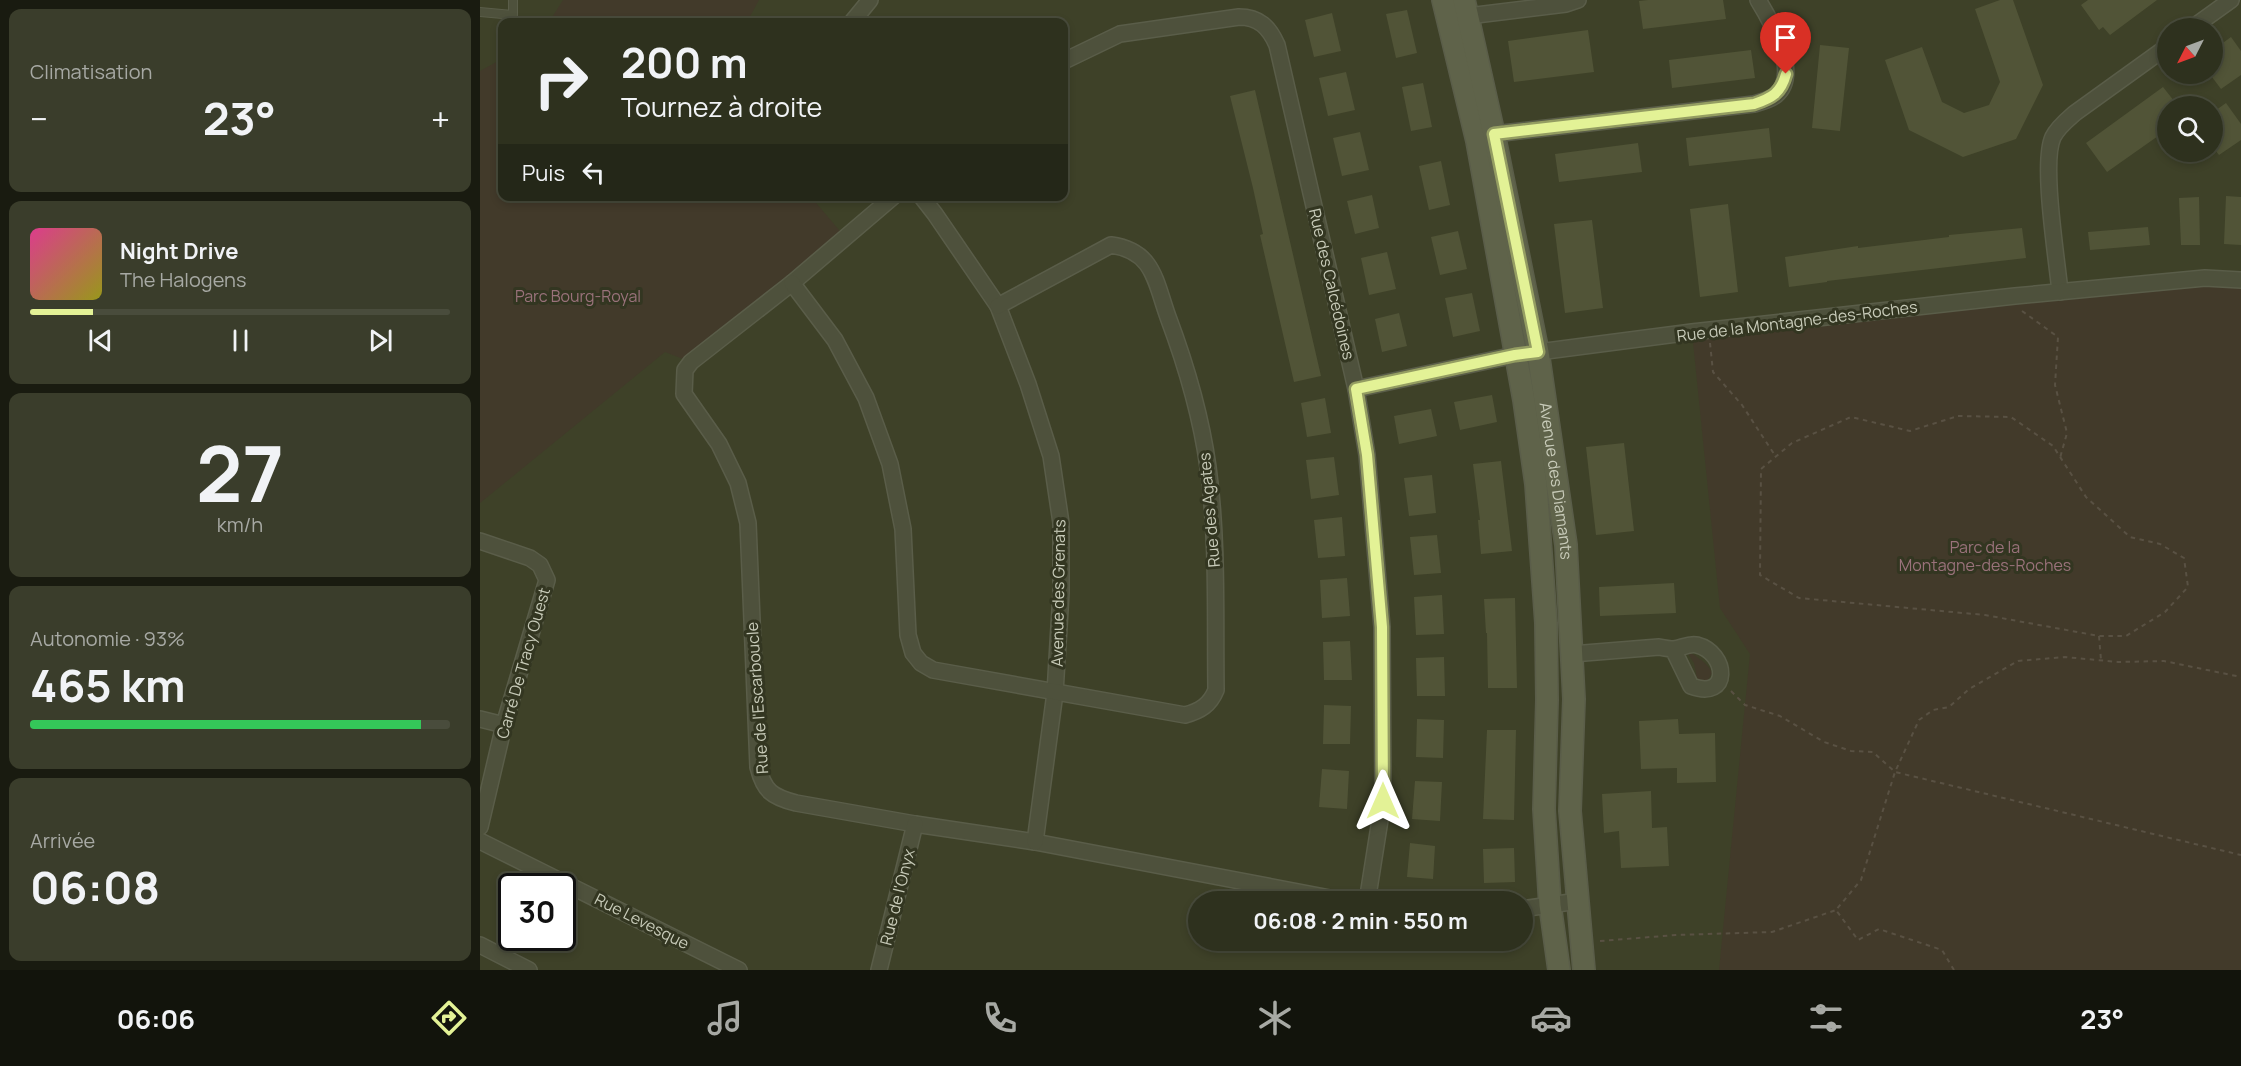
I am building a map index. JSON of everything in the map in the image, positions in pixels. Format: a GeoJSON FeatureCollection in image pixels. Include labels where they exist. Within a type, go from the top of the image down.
{"type":"FeatureCollection","features":[{"type":"Feature","properties":{"kind":"street"},"geometry":{"type":"LineString","coordinates":[[855,18],[870,0]]}},
{"type":"Feature","properties":{"kind":"street","name":"Avenue des Diamants"},"geometry":{"type":"LineString","coordinates":[[1443,0],[1477,141],[1536,484],[1546,623],[1547,700],[1544,809],[1550,905],[1559,970]]}},
{"type":"Feature","properties":{"kind":"street"},"geometry":{"type":"LineString","coordinates":[[1466,8],[1566,4],[1578,0]]}},
{"type":"Feature","properties":{"kind":"street"},"geometry":{"type":"LineString","coordinates":[[1494,134],[1754,104],[1776,95],[1783,86],[1786,74],[1774,26],[1758,0]]}},
{"type":"Feature","properties":{"kind":"street"},"geometry":{"type":"LineString","coordinates":[[2206,18],[2231,0]]}},
{"type":"Feature","properties":{"kind":"street","name":"Avenue des Diamants"},"geometry":{"type":"LineString","coordinates":[[1466,8],[1538,352],[1566,545],[1574,699],[1570,811],[1584,970]]}},
{"type":"Feature","properties":{"kind":"street","name":"Rue des Calcédoines"},"geometry":{"type":"LineString","coordinates":[[1068,59],[1120,34],[1228,18],[1252,17],[1262,22],[1271,32],[1277,45],[1356,389],[1367,455],[1382,627],[1383,801],[1369,891]]}},
{"type":"Feature","properties":{"kind":"street"},"geometry":{"type":"LineString","coordinates":[[2060,292],[2048,161],[2054,136],[2062,124],[2075,113],[2157,54]]}},
{"type":"Feature","properties":{"kind":"street","name":"Rue de l'Escarboucle"},"geometry":{"type":"LineString","coordinates":[[888,201],[792,283],[691,362],[685,370],[684,394],[719,444],[738,483],[748,523],[758,767],[761,781],[770,793],[782,799],[915,824],[1035,842],[1293,891]]}},
{"type":"Feature","properties":{"kind":"street","name":"Avenue des Grenats"},"geometry":{"type":"LineString","coordinates":[[925,201],[936,213],[998,306],[1028,384],[1051,456],[1061,523],[1061,593],[1055,693],[1035,842]]}},
{"type":"Feature","properties":{"kind":"street","name":"Rue des Agates"},"geometry":{"type":"LineString","coordinates":[[998,306],[1111,245],[1126,247],[1139,254],[1150,267],[1185,362],[1208,465],[1214,538],[1216,690],[1212,699],[1206,706],[1185,715],[1055,693]]}},
{"type":"Feature","properties":{"kind":"street","name":"Rue de la Montagne-des-Roches"},"geometry":{"type":"LineString","coordinates":[[1356,389],[1538,352],[2015,296],[2205,278],[2241,280]]}},
{"type":"Feature","properties":{"kind":"street"},"geometry":{"type":"LineString","coordinates":[[792,283],[835,340],[866,398],[890,464],[903,529],[908,635],[913,653],[921,663],[933,670],[1055,693]]}},
{"type":"Feature","properties":{"kind":"street","name":"Carré De Tracy Ouest"},"geometry":{"type":"LineString","coordinates":[[480,541],[530,558],[540,565],[547,580],[504,725],[480,827]]}},
{"type":"Feature","properties":{"kind":"street"},"geometry":{"type":"LineString","coordinates":[[1572,654],[1659,647],[1673,649],[1693,644],[1706,648],[1720,666],[1722,675],[1718,683],[1710,689],[1701,690],[1691,686],[1673,649]]}},
{"type":"Feature","properties":{"kind":"street"},"geometry":{"type":"LineString","coordinates":[[480,719],[504,725]]}},
{"type":"Feature","properties":{"kind":"street","name":"Rue de l'Onyx"},"geometry":{"type":"LineString","coordinates":[[879,970],[915,824]]}},
{"type":"Feature","properties":{"kind":"street","name":"Rue Levesque"},"geometry":{"type":"LineString","coordinates":[[480,841],[739,970]]}},
{"type":"Feature","properties":{"kind":"street"},"geometry":{"type":"LineString","coordinates":[[1533,907],[1578,901]]}},
{"type":"Feature","properties":{"kind":"street"},"geometry":{"type":"LineString","coordinates":[[480,945],[529,970]]}},
{"type":"Feature","properties":{"kind":"lane"},"geometry":{"type":"LineString","coordinates":[[480,12],[513,15],[513,0]]}},
{"type":"Feature","properties":{"kind":"path"},"geometry":{"type":"LineString","coordinates":[[2015,296],[2017,307],[2058,337],[2055,385],[2067,432],[2060,458]]}},
{"type":"Feature","properties":{"kind":"path"},"geometry":{"type":"LineString","coordinates":[[1709,331],[1713,372],[1742,405],[1776,457]]}},
{"type":"Feature","properties":{"kind":"path"},"geometry":{"type":"LineString","coordinates":[[1851,417],[1910,431],[1958,417],[2011,417],[2053,446],[2086,497],[2130,537],[2160,544],[2184,558],[2188,587],[2165,612],[2126,636],[2099,636],[1985,615],[1799,598],[1760,575],[1761,469],[1776,457],[1792,443],[1851,417]]}},
{"type":"Feature","properties":{"kind":"path"},"geometry":{"type":"LineString","coordinates":[[2099,636],[2101,660]]}},
{"type":"Feature","properties":{"kind":"path"},"geometry":{"type":"LineString","coordinates":[[1582,943],[1676,935],[1772,932],[1836,910],[1862,880],[1895,772],[1919,720],[1933,710],[1949,708],[1969,688],[2018,661],[2065,657],[2118,662],[2164,661],[2241,677]]}},
{"type":"Feature","properties":{"kind":"path"},"geometry":{"type":"LineString","coordinates":[[1718,683],[1733,692],[1745,705],[1780,716],[1824,742],[1851,752],[1873,752],[1895,772],[2241,855]]}},
{"type":"Feature","properties":{"kind":"path"},"geometry":{"type":"LineString","coordinates":[[1836,910],[1858,940],[1879,929],[1942,950],[1954,970]]}},
{"type":"Feature","properties":{"kind":"green space"},"geometry":{"type":"Polygon","coordinates":[[[563,0],[759,0],[749,18],[552,18],[563,0]]]}},
{"type":"Feature","properties":{"kind":"green space","name":"Parc Bourg-Royal"},"geometry":{"type":"Polygon","coordinates":[[[498,61],[498,201],[814,201],[845,237],[691,362],[665,352],[480,503],[480,71],[498,61]]]}},
{"type":"Feature","properties":{"kind":"green space","name":"Parc de la Montagne-des-Roches"},"geometry":{"type":"Polygon","coordinates":[[[2241,280],[2241,970],[1719,970],[1750,654],[1720,608],[1692,332],[2241,280]]]}},
{"type":"Feature","properties":{"kind":"green space"},"geometry":{"type":"Polygon","coordinates":[[[1687,652],[1708,666],[1712,673],[1708,680],[1704,682],[1697,678],[1694,663],[1687,652]]]}},
{"type":"Feature","properties":{"kind":"building"},"geometry":{"type":"Polygon","coordinates":[[[1723,0],[1726,19],[1643,29],[1639,1],[1723,0]]]}},
{"type":"Feature","properties":{"kind":"building"},"geometry":{"type":"Polygon","coordinates":[[[2000,0],[2013,0],[2043,85],[2016,139],[1963,157],[1909,130],[1885,60],[1922,47],[1942,102],[1964,113],[1989,105],[2000,82],[1975,9],[2000,0]]]}},
{"type":"Feature","properties":{"kind":"building"},"geometry":{"type":"Polygon","coordinates":[[[2088,0],[2157,0],[2110,35],[2103,27],[2099,30],[2081,5],[2088,0]]]}},
{"type":"Feature","properties":{"kind":"building"},"geometry":{"type":"Polygon","coordinates":[[[1407,10],[1417,53],[1396,58],[1386,14],[1407,10]]]}},
{"type":"Feature","properties":{"kind":"building"},"geometry":{"type":"Polygon","coordinates":[[[1332,13],[1341,51],[1314,57],[1305,20],[1332,13]]]}},
{"type":"Feature","properties":{"kind":"building"},"geometry":{"type":"Polygon","coordinates":[[[1588,30],[1594,72],[1514,82],[1508,41],[1588,30]]]}},
{"type":"Feature","properties":{"kind":"building"},"geometry":{"type":"Polygon","coordinates":[[[2231,37],[2241,51],[2241,75],[2221,89],[2217,84],[2223,84],[2223,43],[2231,37]]]}},
{"type":"Feature","properties":{"kind":"building"},"geometry":{"type":"Polygon","coordinates":[[[1820,45],[1849,48],[1840,131],[1812,128],[1820,45]]]}},
{"type":"Feature","properties":{"kind":"building"},"geometry":{"type":"Polygon","coordinates":[[[1751,50],[1755,78],[1672,88],[1669,60],[1751,50]]]}},
{"type":"Feature","properties":{"kind":"building"},"geometry":{"type":"Polygon","coordinates":[[[1346,72],[1355,110],[1328,116],[1319,78],[1346,72]]]}},
{"type":"Feature","properties":{"kind":"building"},"geometry":{"type":"Polygon","coordinates":[[[1423,83],[1432,127],[1411,131],[1402,87],[1423,83]]]}},
{"type":"Feature","properties":{"kind":"building"},"geometry":{"type":"Polygon","coordinates":[[[2163,87],[2170,96],[2157,96],[2157,137],[2107,172],[2086,143],[2163,87]]]}},
{"type":"Feature","properties":{"kind":"building"},"geometry":{"type":"Polygon","coordinates":[[[1255,90],[1321,376],[1294,382],[1260,235],[1263,234],[1253,188],[1230,96],[1255,90]]]}},
{"type":"Feature","properties":{"kind":"building"},"geometry":{"type":"Polygon","coordinates":[[[2226,103],[2241,124],[2241,140],[2223,152],[2223,105],[2226,103]]]}},
{"type":"Feature","properties":{"kind":"building"},"geometry":{"type":"Polygon","coordinates":[[[1769,128],[1772,157],[1689,166],[1686,138],[1769,128]]]}},
{"type":"Feature","properties":{"kind":"building"},"geometry":{"type":"Polygon","coordinates":[[[1360,132],[1369,170],[1342,176],[1333,138],[1360,132]]]}},
{"type":"Feature","properties":{"kind":"building"},"geometry":{"type":"Polygon","coordinates":[[[1638,143],[1642,172],[1559,182],[1555,154],[1638,143]]]}},
{"type":"Feature","properties":{"kind":"building"},"geometry":{"type":"Polygon","coordinates":[[[1441,161],[1450,205],[1429,210],[1419,166],[1441,161]]]}},
{"type":"Feature","properties":{"kind":"building"},"geometry":{"type":"Polygon","coordinates":[[[1372,195],[1379,228],[1355,234],[1347,201],[1372,195]]]}},
{"type":"Feature","properties":{"kind":"building"},"geometry":{"type":"Polygon","coordinates":[[[2226,196],[2241,197],[2241,245],[2224,244],[2226,196]]]}},
{"type":"Feature","properties":{"kind":"building"},"geometry":{"type":"Polygon","coordinates":[[[2199,197],[2200,245],[2181,245],[2179,198],[2199,197]]]}},
{"type":"Feature","properties":{"kind":"building"},"geometry":{"type":"Polygon","coordinates":[[[1728,204],[1738,292],[1700,297],[1690,209],[1728,204]]]}},
{"type":"Feature","properties":{"kind":"building"},"geometry":{"type":"Polygon","coordinates":[[[1592,220],[1603,308],[1565,313],[1554,224],[1592,220]]]}},
{"type":"Feature","properties":{"kind":"building"},"geometry":{"type":"Polygon","coordinates":[[[2148,227],[2150,245],[2090,250],[2088,232],[2148,227]]]}},
{"type":"Feature","properties":{"kind":"building"},"geometry":{"type":"Polygon","coordinates":[[[2022,228],[2026,258],[1789,287],[1785,257],[1858,246],[1858,248],[1949,237],[1949,235],[2022,228]]]}},
{"type":"Feature","properties":{"kind":"building"},"geometry":{"type":"Polygon","coordinates":[[[1458,231],[1467,269],[1440,275],[1431,237],[1458,231]]]}},
{"type":"Feature","properties":{"kind":"building"},"geometry":{"type":"Polygon","coordinates":[[[1387,252],[1396,289],[1369,295],[1361,258],[1387,252]]]}},
{"type":"Feature","properties":{"kind":"building"},"geometry":{"type":"Polygon","coordinates":[[[1472,293],[1480,331],[1453,337],[1445,298],[1472,293]]]}},
{"type":"Feature","properties":{"kind":"building"},"geometry":{"type":"Polygon","coordinates":[[[1399,313],[1407,346],[1382,352],[1375,319],[1399,313]]]}},
{"type":"Feature","properties":{"kind":"building"},"geometry":{"type":"Polygon","coordinates":[[[1492,395],[1497,422],[1460,430],[1454,402],[1492,395]]]}},
{"type":"Feature","properties":{"kind":"building"},"geometry":{"type":"Polygon","coordinates":[[[1325,398],[1331,433],[1307,437],[1301,403],[1325,398]]]}},
{"type":"Feature","properties":{"kind":"building"},"geometry":{"type":"Polygon","coordinates":[[[1431,409],[1437,436],[1399,444],[1394,416],[1431,409]]]}},
{"type":"Feature","properties":{"kind":"building"},"geometry":{"type":"Polygon","coordinates":[[[1624,443],[1634,531],[1596,535],[1586,447],[1624,443]]]}},
{"type":"Feature","properties":{"kind":"building"},"geometry":{"type":"Polygon","coordinates":[[[1334,457],[1339,495],[1311,499],[1306,460],[1334,457]]]}},
{"type":"Feature","properties":{"kind":"building"},"geometry":{"type":"Polygon","coordinates":[[[1501,461],[1512,551],[1481,554],[1478,520],[1480,520],[1473,464],[1501,461]]]}},
{"type":"Feature","properties":{"kind":"building"},"geometry":{"type":"Polygon","coordinates":[[[1432,475],[1436,513],[1409,516],[1404,478],[1432,475]]]}},
{"type":"Feature","properties":{"kind":"building"},"geometry":{"type":"Polygon","coordinates":[[[1342,517],[1345,556],[1318,558],[1314,520],[1342,517]]]}},
{"type":"Feature","properties":{"kind":"building"},"geometry":{"type":"Polygon","coordinates":[[[1437,535],[1441,573],[1414,575],[1410,537],[1437,535]]]}},
{"type":"Feature","properties":{"kind":"building"},"geometry":{"type":"Polygon","coordinates":[[[1347,578],[1350,616],[1322,618],[1320,580],[1347,578]]]}},
{"type":"Feature","properties":{"kind":"building"},"geometry":{"type":"Polygon","coordinates":[[[1674,583],[1676,613],[1600,616],[1599,587],[1674,583]]]}},
{"type":"Feature","properties":{"kind":"building"},"geometry":{"type":"Polygon","coordinates":[[[1442,595],[1444,634],[1416,635],[1414,597],[1442,595]]]}},
{"type":"Feature","properties":{"kind":"building"},"geometry":{"type":"Polygon","coordinates":[[[1515,598],[1517,688],[1488,688],[1484,599],[1515,598]]]}},
{"type":"Feature","properties":{"kind":"building"},"geometry":{"type":"Polygon","coordinates":[[[1350,641],[1352,680],[1324,680],[1323,642],[1350,641]]]}},
{"type":"Feature","properties":{"kind":"building"},"geometry":{"type":"Polygon","coordinates":[[[1444,657],[1445,696],[1417,696],[1416,658],[1444,657]]]}},
{"type":"Feature","properties":{"kind":"building"},"geometry":{"type":"Polygon","coordinates":[[[1324,705],[1351,706],[1350,744],[1323,744],[1324,705]]]}},
{"type":"Feature","properties":{"kind":"building"},"geometry":{"type":"Polygon","coordinates":[[[1417,719],[1444,720],[1443,758],[1416,757],[1417,719]]]}},
{"type":"Feature","properties":{"kind":"building"},"geometry":{"type":"Polygon","coordinates":[[[1678,719],[1679,734],[1715,733],[1716,782],[1677,783],[1677,768],[1641,769],[1639,721],[1678,719]]]}},
{"type":"Feature","properties":{"kind":"building"},"geometry":{"type":"Polygon","coordinates":[[[1487,730],[1516,730],[1514,820],[1483,819],[1487,730]]]}},
{"type":"Feature","properties":{"kind":"building"},"geometry":{"type":"Polygon","coordinates":[[[1322,769],[1349,771],[1347,809],[1319,807],[1322,769]]]}},
{"type":"Feature","properties":{"kind":"building"},"geometry":{"type":"Polygon","coordinates":[[[1415,781],[1442,782],[1440,821],[1412,819],[1415,781]]]}},
{"type":"Feature","properties":{"kind":"building"},"geometry":{"type":"Polygon","coordinates":[[[1651,791],[1652,828],[1667,827],[1669,866],[1621,868],[1619,831],[1604,833],[1602,794],[1651,791]]]}},
{"type":"Feature","properties":{"kind":"building"},"geometry":{"type":"Polygon","coordinates":[[[1410,843],[1435,846],[1433,879],[1407,877],[1410,843]]]}},
{"type":"Feature","properties":{"kind":"building"},"geometry":{"type":"Polygon","coordinates":[[[1514,848],[1515,882],[1484,883],[1483,849],[1514,848]]]}},
{"type":"Feature","properties":{"kind":"route"},"geometry":{"type":"LineString","coordinates":[[1383,801],[1382,627],[1367,455],[1356,389],[1538,352],[1494,134],[1754,104],[1776,95],[1783,86],[1786,74]]}}]}
